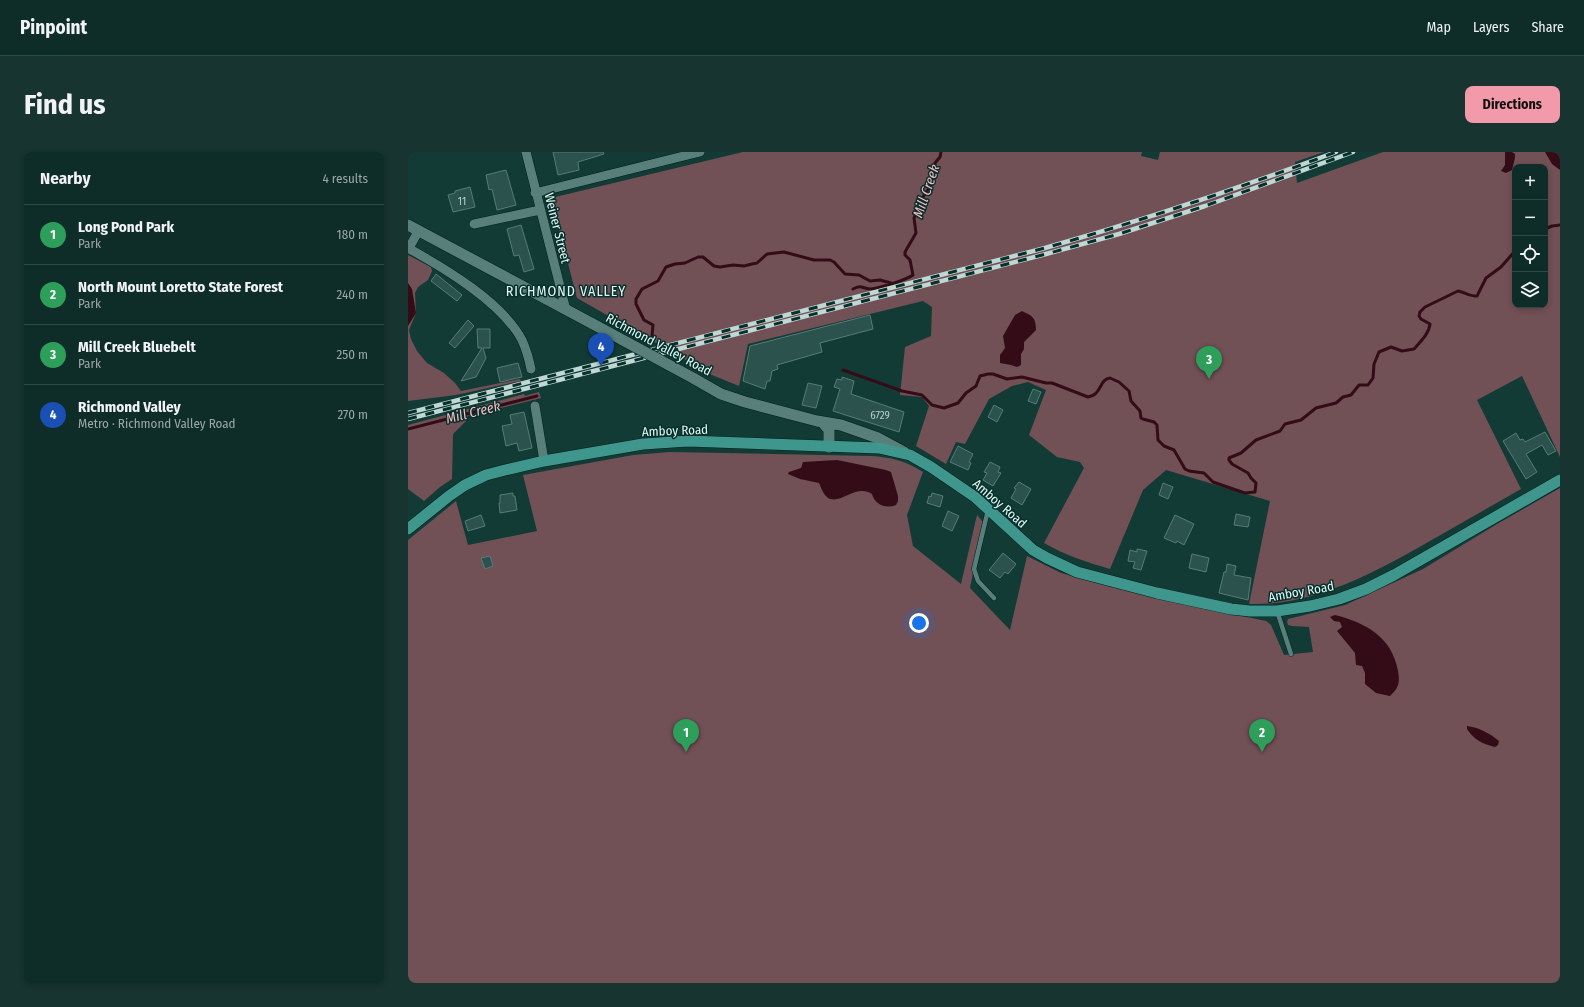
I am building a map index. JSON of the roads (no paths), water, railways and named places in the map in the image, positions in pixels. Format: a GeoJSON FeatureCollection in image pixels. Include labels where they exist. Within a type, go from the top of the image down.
{"type":"FeatureCollection","features":[{"type":"Feature","properties":{"kind":"main road","name":"Amboy Road"},"geometry":{"type":"LineString","coordinates":[[408,530],[437,505],[465,485],[505,470],[544,461],[643,444],[688,441],[879,448],[910,455],[955,483],[988,509],[1033,550],[1062,566],[1078,572],[1150,591],[1214,606],[1250,611],[1277,611],[1310,606],[1339,599],[1366,589],[1394,575],[1560,480]]}},
{"type":"Feature","properties":{"kind":"street","name":"Weiner Street"},"geometry":{"type":"LineString","coordinates":[[526,152],[566,310]]}},
{"type":"Feature","properties":{"kind":"street"},"geometry":{"type":"LineString","coordinates":[[535,192],[700,152]]}},
{"type":"Feature","properties":{"kind":"street"},"geometry":{"type":"LineString","coordinates":[[474,224],[540,210]]}},
{"type":"Feature","properties":{"kind":"street","name":"Richmond Valley Road"},"geometry":{"type":"LineString","coordinates":[[408,225],[721,394],[823,423],[841,425],[878,438],[910,455]]}},
{"type":"Feature","properties":{"kind":"street"},"geometry":{"type":"LineString","coordinates":[[419,230],[409,248],[464,282],[496,308],[521,339],[527,352],[531,369]]}},
{"type":"Feature","properties":{"kind":"street"},"geometry":{"type":"LineString","coordinates":[[535,406],[544,461]]}},
{"type":"Feature","properties":{"kind":"street"},"geometry":{"type":"LineString","coordinates":[[823,423],[829,430],[829,447]]}},
{"type":"Feature","properties":{"kind":"lane"},"geometry":{"type":"LineString","coordinates":[[988,509],[974,569],[978,581],[994,598]]}},
{"type":"Feature","properties":{"kind":"lane"},"geometry":{"type":"LineString","coordinates":[[1277,611],[1291,654]]}},
{"type":"Feature","properties":{"kind":"waterway","name":"Mill Creek"},"geometry":{"type":"LineString","coordinates":[[853,289],[858,287],[868,289],[880,287],[913,275],[910,260],[905,255],[905,252],[916,233],[914,218],[919,208],[919,203],[934,178],[935,163],[940,157],[941,152]]}},
{"type":"Feature","properties":{"kind":"waterway"},"geometry":{"type":"LineString","coordinates":[[1548,228],[1560,225]]}},
{"type":"Feature","properties":{"kind":"waterway","name":"Mill Creek"},"geometry":{"type":"LineString","coordinates":[[652,336],[653,325],[644,320],[636,304],[636,299],[642,289],[658,281],[666,267],[685,263],[698,257],[703,257],[714,266],[744,266],[757,263],[767,254],[784,252],[814,260],[830,260],[834,262],[845,274],[859,275],[870,281],[880,280],[891,283]]}},
{"type":"Feature","properties":{"kind":"waterway"},"geometry":{"type":"LineString","coordinates":[[843,370],[902,391],[922,395],[932,405],[944,408],[958,403],[966,393],[976,386],[980,376],[988,374],[993,374],[1007,379],[1022,377],[1052,383],[1088,397],[1093,396],[1104,381],[1110,378],[1119,382],[1129,391],[1131,401],[1140,411],[1141,418],[1154,422],[1157,425],[1158,440],[1164,446],[1174,450],[1185,469],[1204,473],[1213,482],[1245,493],[1255,492],[1256,483],[1248,473],[1232,464],[1229,458],[1241,453],[1256,440],[1280,431],[1285,424],[1301,420],[1316,408],[1336,403],[1343,397],[1351,395],[1359,385],[1368,385],[1373,378],[1374,364],[1379,352],[1391,347],[1402,351],[1414,349],[1424,338],[1430,324],[1421,319],[1419,316],[1420,312],[1425,307],[1458,291],[1472,296],[1477,296],[1486,278],[1501,267],[1512,254]]}},
{"type":"Feature","properties":{"kind":"waterway","name":"Mill Creek"},"geometry":{"type":"LineString","coordinates":[[408,429],[537,396]]}},
{"type":"Feature","properties":{"kind":"railway"},"geometry":{"type":"LineString","coordinates":[[408,413],[1045,248],[1192,203],[1336,152]]}},
{"type":"Feature","properties":{"kind":"railway"},"geometry":{"type":"LineString","coordinates":[[408,419],[1119,234],[1205,206],[1353,152]]}},
{"type":"Feature","properties":{"kind":"place","name":"Richmond Valley"},"geometry":{"type":"Point","coordinates":[601,366]}},
{"type":"Feature","properties":{"kind":"place","name":"Mill Creek Bluebelt"},"geometry":{"type":"Point","coordinates":[1209,379]}},
{"type":"Feature","properties":{"kind":"place","name":"Long Pond Park"},"geometry":{"type":"Point","coordinates":[686,752]}},
{"type":"Feature","properties":{"kind":"place","name":"North Mount Loretto State Forest"},"geometry":{"type":"Point","coordinates":[1262,752]}},
{"type":"Feature","properties":{"kind":"district","name":"RICHMOND VALLEY"},"geometry":{"type":"Point","coordinates":[566,291]}}]}
